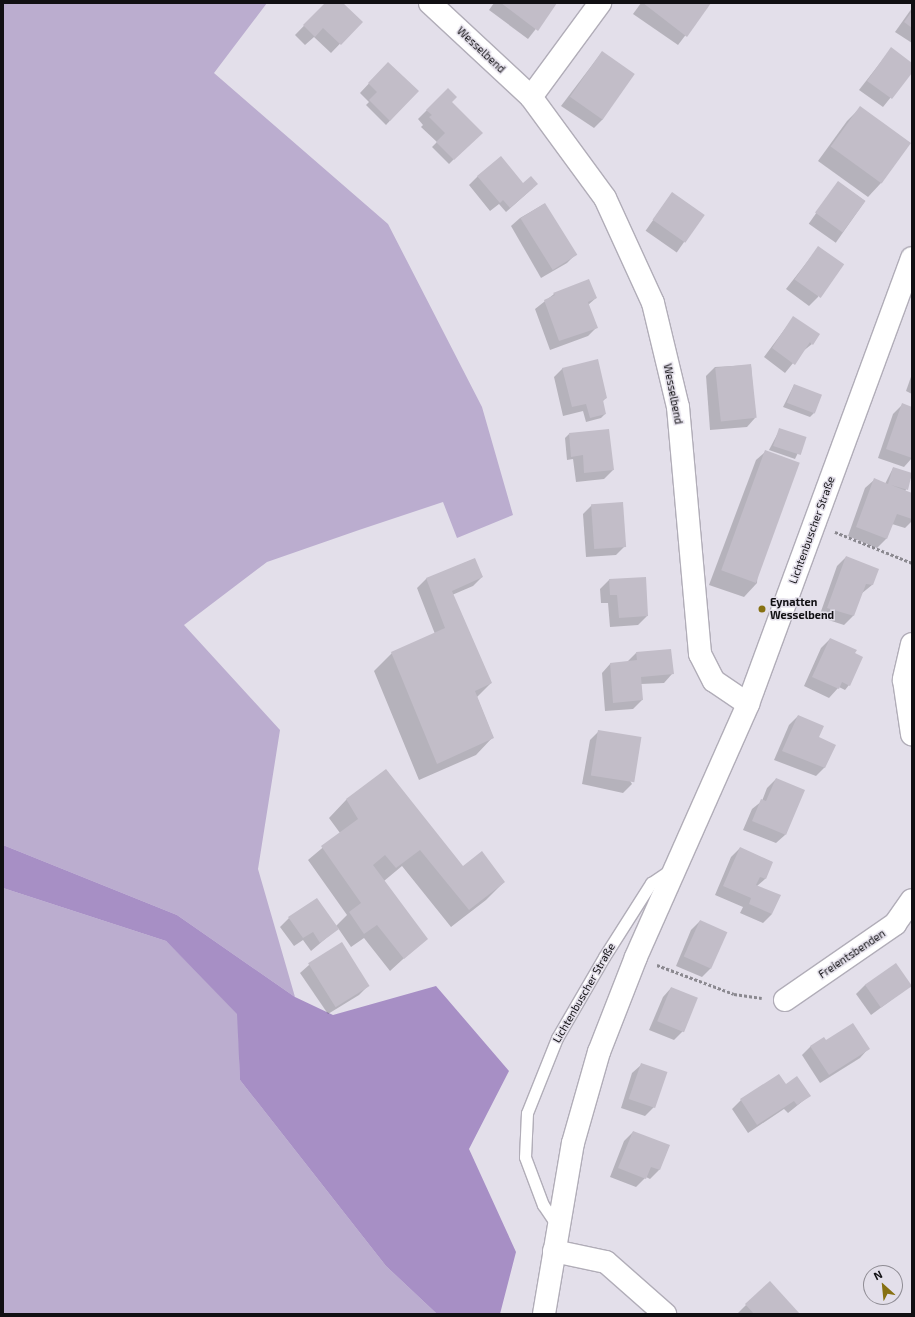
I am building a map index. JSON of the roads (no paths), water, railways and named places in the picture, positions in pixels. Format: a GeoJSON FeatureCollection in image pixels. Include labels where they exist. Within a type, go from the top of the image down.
{"type":"FeatureCollection","features":[{"type":"Feature","properties":{"kind":"street","name":"Wesselbend"},"geometry":{"type":"LineString","coordinates":[[430,3],[531,97],[605,198],[653,303],[678,407],[700,654],[714,680],[748,704]]}},
{"type":"Feature","properties":{"kind":"street"},"geometry":{"type":"LineString","coordinates":[[531,97],[600,3]]}},
{"type":"Feature","properties":{"kind":"street","name":"Lichtenbuscher Straße"},"geometry":{"type":"LineString","coordinates":[[544,1314],[573,1143],[599,1052],[636,957],[748,704],[912,258]]}},
{"type":"Feature","properties":{"kind":"street"},"geometry":{"type":"LineString","coordinates":[[912,644],[904,680],[912,734]]}},
{"type":"Feature","properties":{"kind":"street","name":"Freientsbenden"},"geometry":{"type":"LineString","coordinates":[[784,1000],[895,924],[912,900]]}},
{"type":"Feature","properties":{"kind":"street"},"geometry":{"type":"LineString","coordinates":[[554,1251],[606,1262],[665,1314]]}},
{"type":"Feature","properties":{"kind":"lane","name":"Lichtenbuscher Straße"},"geometry":{"type":"LineString","coordinates":[[558,1227],[544,1205],[525,1157],[527,1113],[557,1038],[604,957],[651,883],[676,866]]}},
{"type":"Feature","properties":{"kind":"place","name":"Eynatten Wesselbend"},"geometry":{"type":"Point","coordinates":[762,609]}}]}
